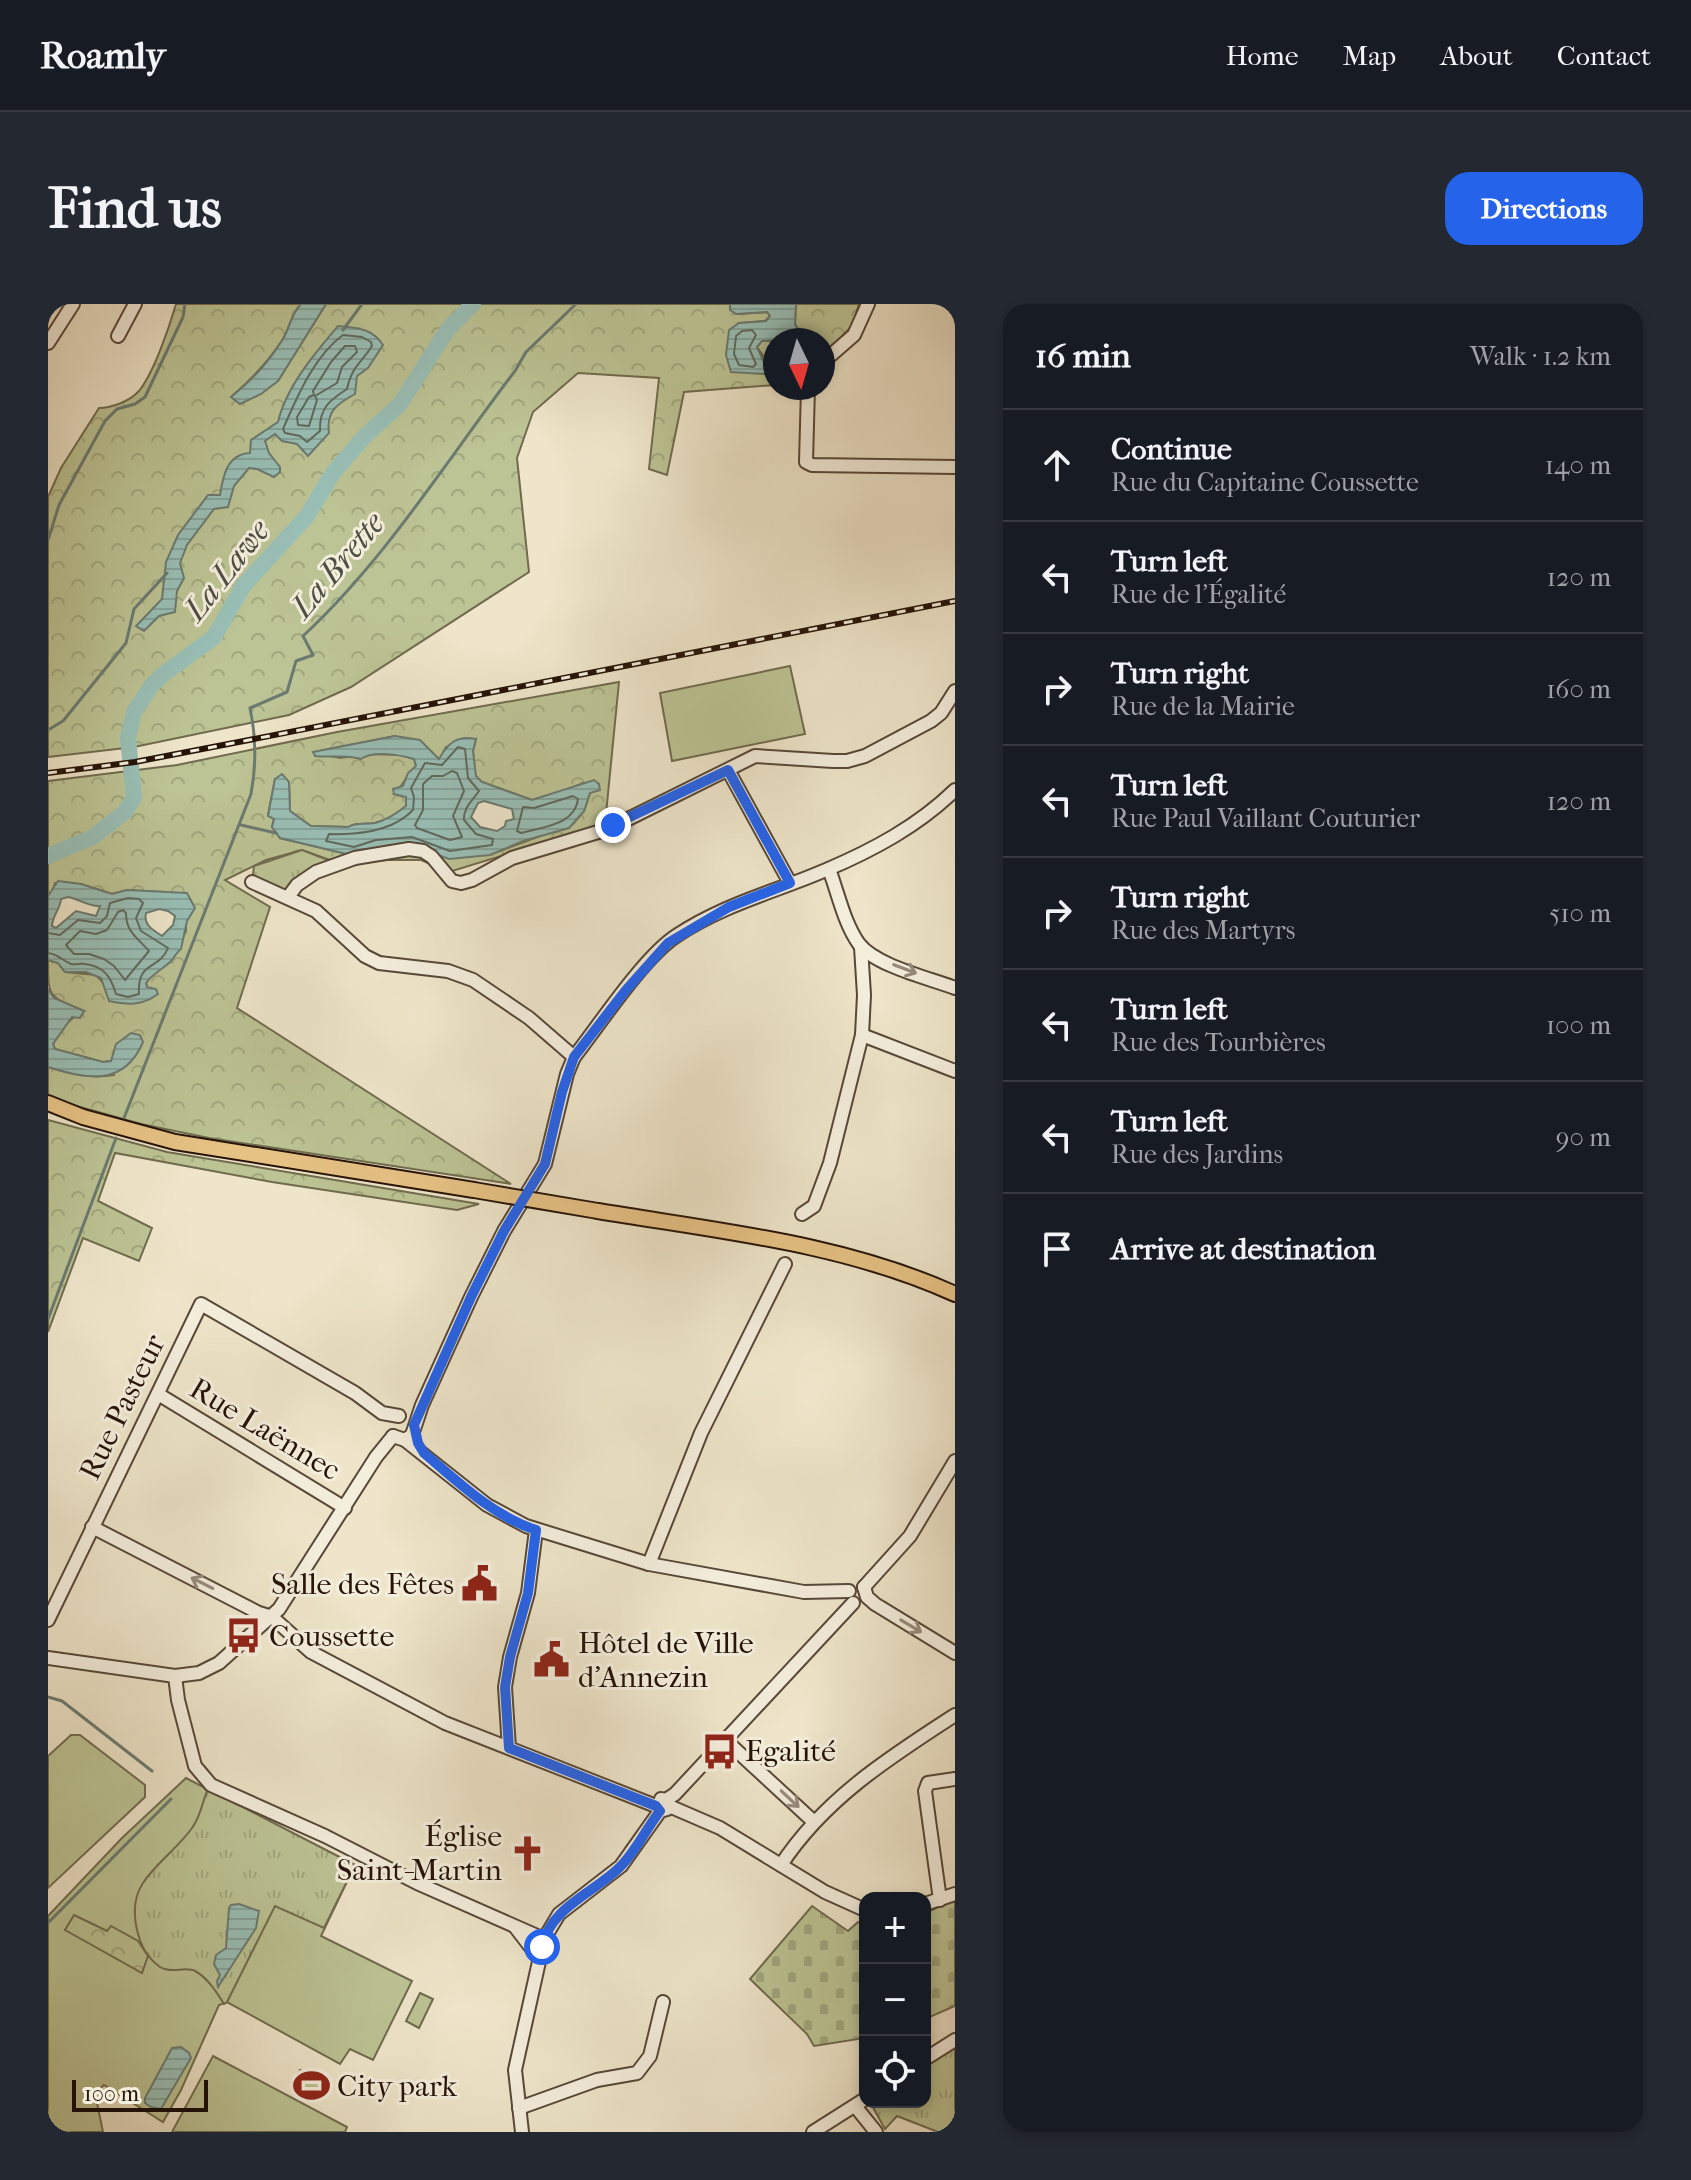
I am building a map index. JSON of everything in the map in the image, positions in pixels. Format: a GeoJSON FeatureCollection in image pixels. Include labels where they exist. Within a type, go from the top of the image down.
{"type":"FeatureCollection","features":[{"type":"Feature","properties":{"kind":"main road"},"geometry":{"type":"LineString","coordinates":[[48,1103],[83,1117]]}},
{"type":"Feature","properties":{"kind":"main road"},"geometry":{"type":"LineString","coordinates":[[48,1110],[175,1142],[794,1243],[924,1280],[955,1294]]}},
{"type":"Feature","properties":{"kind":"street"},"geometry":{"type":"LineString","coordinates":[[48,343],[73,304]]}},
{"type":"Feature","properties":{"kind":"street"},"geometry":{"type":"LineString","coordinates":[[118,336],[135,304]]}},
{"type":"Feature","properties":{"kind":"street"},"geometry":{"type":"LineString","coordinates":[[835,352],[854,335],[868,304]]}},
{"type":"Feature","properties":{"kind":"street"},"geometry":{"type":"LineString","coordinates":[[808,400],[806,462],[812,465],[955,467]]}},
{"type":"Feature","properties":{"kind":"street"},"geometry":{"type":"LineString","coordinates":[[288,897],[297,885],[316,872],[355,858],[409,849],[423,851],[452,881],[461,883],[512,858],[608,829],[755,756],[847,761],[865,756],[931,721],[941,713],[955,691]]}},
{"type":"Feature","properties":{"kind":"street"},"geometry":{"type":"LineString","coordinates":[[728,770],[790,883]]}},
{"type":"Feature","properties":{"kind":"street"},"geometry":{"type":"LineString","coordinates":[[48,1658],[175,1676],[199,1673],[219,1663],[272,1617],[297,1583],[376,1457],[403,1432],[422,1405],[496,1246],[545,1164],[562,1092],[574,1057],[626,990],[668,943],[729,907],[829,869],[905,831],[955,790]]}},
{"type":"Feature","properties":{"kind":"street"},"geometry":{"type":"LineString","coordinates":[[829,869],[852,933],[861,947],[873,957],[955,988]]}},
{"type":"Feature","properties":{"kind":"street"},"geometry":{"type":"LineString","coordinates":[[252,882],[316,911],[365,956],[379,963],[448,971],[473,980],[529,1018],[574,1057]]}},
{"type":"Feature","properties":{"kind":"street"},"geometry":{"type":"LineString","coordinates":[[802,1214],[814,1206],[830,1163],[862,1035],[864,995],[861,947]]}},
{"type":"Feature","properties":{"kind":"street"},"geometry":{"type":"LineString","coordinates":[[862,1035],[955,1071]]}},
{"type":"Feature","properties":{"kind":"street"},"geometry":{"type":"LineString","coordinates":[[649,1564],[701,1433],[785,1264]]}},
{"type":"Feature","properties":{"kind":"street","name":"Rue Pasteur"},"geometry":{"type":"LineString","coordinates":[[48,1620],[201,1304],[355,1393],[382,1413]]}},
{"type":"Feature","properties":{"kind":"street","name":"Rue Laënnec"},"geometry":{"type":"LineString","coordinates":[[158,1394],[345,1508]]}},
{"type":"Feature","properties":{"kind":"street"},"geometry":{"type":"LineString","coordinates":[[422,1405],[392,1420],[424,1453],[487,1505],[516,1522],[649,1564],[804,1592],[851,1597],[862,1604],[866,1592],[910,1536],[955,1461]]}},
{"type":"Feature","properties":{"kind":"street"},"geometry":{"type":"LineString","coordinates":[[382,1413],[401,1416]]}},
{"type":"Feature","properties":{"kind":"street"},"geometry":{"type":"LineString","coordinates":[[382,1413],[403,1432]]}},
{"type":"Feature","properties":{"kind":"street"},"geometry":{"type":"LineString","coordinates":[[92,1527],[272,1617],[311,1652],[448,1725],[720,1828],[836,1898],[859,1908]]}},
{"type":"Feature","properties":{"kind":"street"},"geometry":{"type":"LineString","coordinates":[[509,1748],[505,1687],[528,1593],[536,1530]]}},
{"type":"Feature","properties":{"kind":"street"},"geometry":{"type":"LineString","coordinates":[[866,1592],[955,1653]]}},
{"type":"Feature","properties":{"kind":"street"},"geometry":{"type":"LineString","coordinates":[[522,2132],[515,2070],[541,1948],[559,1914],[621,1866],[663,1806],[851,1597]]}},
{"type":"Feature","properties":{"kind":"street"},"geometry":{"type":"LineString","coordinates":[[175,1676],[195,1766],[211,1785],[325,1836],[417,1883],[516,1928],[526,1929],[541,1948]]}},
{"type":"Feature","properties":{"kind":"street"},"geometry":{"type":"LineString","coordinates":[[781,1865],[814,1822],[881,1762],[955,1715]]}},
{"type":"Feature","properties":{"kind":"street"},"geometry":{"type":"LineString","coordinates":[[724,1739],[814,1822]]}},
{"type":"Feature","properties":{"kind":"street"},"geometry":{"type":"LineString","coordinates":[[940,1900],[925,1791],[928,1783],[955,1779]]}},
{"type":"Feature","properties":{"kind":"street"},"geometry":{"type":"LineString","coordinates":[[931,1902],[955,1894]]}},
{"type":"Feature","properties":{"kind":"street"},"geometry":{"type":"LineString","coordinates":[[516,1928],[527,1941],[541,1948]]}},
{"type":"Feature","properties":{"kind":"street"},"geometry":{"type":"LineString","coordinates":[[519,2108],[597,2080],[637,2073],[650,2056],[663,2002]]}},
{"type":"Feature","properties":{"kind":"street"},"geometry":{"type":"LineString","coordinates":[[931,2055],[955,2040]]}},
{"type":"Feature","properties":{"kind":"street"},"geometry":{"type":"LineString","coordinates":[[813,2132],[859,2103]]}},
{"type":"Feature","properties":{"kind":"street"},"geometry":{"type":"LineString","coordinates":[[863,2108],[876,2132]]}},
{"type":"Feature","properties":{"kind":"green space"},"geometry":{"type":"Polygon","coordinates":[[[176,304],[301,304],[272,355],[231,397],[278,381],[326,304],[730,304],[736,314],[767,312],[770,316],[765,321],[739,323],[763,356],[763,386],[684,392],[667,475],[649,469],[659,378],[578,373],[533,412],[517,458],[529,572],[351,687],[289,715],[134,747],[48,757],[48,497],[61,468],[99,408],[126,401],[135,395],[145,383],[176,304]]]}},
{"type":"Feature","properties":{"kind":"green space"},"geometry":{"type":"Polygon","coordinates":[[[796,304],[859,304],[852,326],[835,343],[835,328],[797,328],[796,304]]]}},
{"type":"Feature","properties":{"kind":"green space"},"geometry":{"type":"Polygon","coordinates":[[[763,340],[763,356],[757,347],[763,340]]]}},
{"type":"Feature","properties":{"kind":"green space"},"geometry":{"type":"Polygon","coordinates":[[[790,666],[805,734],[672,761],[660,693],[790,666]]]}},
{"type":"Feature","properties":{"kind":"green space"},"geometry":{"type":"Polygon","coordinates":[[[619,682],[605,824],[449,872],[421,860],[344,865],[302,850],[266,860],[225,880],[270,907],[237,1008],[511,1184],[209,1138],[141,1124],[48,1098],[48,1067],[81,1075],[114,1075],[111,1061],[103,1062],[55,1049],[53,1044],[62,1029],[84,1011],[53,995],[48,960],[58,963],[65,972],[96,975],[106,986],[147,987],[146,983],[154,972],[171,961],[186,931],[186,921],[163,892],[127,890],[112,894],[81,884],[55,883],[52,894],[48,896],[48,781],[177,765],[337,732],[619,682]],[[395,736],[314,752],[340,758],[368,754],[401,755],[414,759],[416,766],[394,794],[406,796],[406,806],[375,823],[348,827],[311,826],[290,811],[289,782],[275,779],[268,815],[274,819],[272,827],[280,838],[355,856],[378,848],[411,845],[489,855],[573,824],[584,811],[590,793],[583,783],[532,800],[482,782],[475,776],[473,751],[476,739],[446,747],[439,760],[395,736]]]}},
{"type":"Feature","properties":{"kind":"green space"},"geometry":{"type":"Polygon","coordinates":[[[302,850],[328,860],[330,867],[280,893],[252,882],[254,866],[302,850]]]}},
{"type":"Feature","properties":{"kind":"green space"},"geometry":{"type":"Polygon","coordinates":[[[48,1120],[167,1152],[479,1204],[457,1210],[272,1182],[115,1153],[98,1201],[152,1228],[139,1261],[83,1238],[48,1332],[48,1120]]]}},
{"type":"Feature","properties":{"kind":"green space"},"geometry":{"type":"Polygon","coordinates":[[[71,1735],[80,1735],[145,1785],[145,1797],[48,1888],[48,1756],[71,1735]]]}},
{"type":"Feature","properties":{"kind":"green space"},"geometry":{"type":"Polygon","coordinates":[[[186,1778],[355,1865],[321,1936],[412,1981],[373,2060],[350,2049],[340,2064],[227,2002],[219,2005],[181,2090],[163,2122],[104,2085],[95,2093],[103,2132],[48,2132],[48,1916],[122,1838],[186,1778]]]}},
{"type":"Feature","properties":{"kind":"green space"},"geometry":{"type":"Polygon","coordinates":[[[208,1789],[355,1865],[324,1928],[275,1906],[224,2004],[199,1974],[191,1970],[160,1967],[145,1950],[136,1928],[135,1916],[138,1893],[143,1883],[192,1828],[208,1789]]]}},
{"type":"Feature","properties":{"kind":"green space"},"geometry":{"type":"Polygon","coordinates":[[[955,1900],[955,2006],[931,2016],[931,1964],[931,1910],[955,1900]]]}},
{"type":"Feature","properties":{"kind":"green space"},"geometry":{"type":"Polygon","coordinates":[[[812,1906],[848,1931],[858,1922],[859,2039],[814,2046],[807,2034],[750,1979],[812,1906]]]}},
{"type":"Feature","properties":{"kind":"green space"},"geometry":{"type":"Polygon","coordinates":[[[74,1915],[107,1931],[111,1926],[138,1941],[148,1956],[142,1973],[65,1930],[74,1915]]]}},
{"type":"Feature","properties":{"kind":"green space"},"geometry":{"type":"Polygon","coordinates":[[[420,1993],[433,1999],[419,2028],[406,2021],[420,1993]]]}},
{"type":"Feature","properties":{"kind":"green space"},"geometry":{"type":"Polygon","coordinates":[[[955,2041],[955,2132],[938,2132],[897,2116],[885,2129],[873,2108],[931,2108],[931,2056],[955,2041]]]}},
{"type":"Feature","properties":{"kind":"green space"},"geometry":{"type":"Polygon","coordinates":[[[213,2056],[347,2127],[345,2132],[172,2132],[213,2056]]]}},
{"type":"Feature","properties":{"kind":"green space","name":"City park"},"geometry":{"type":"Polygon","coordinates":[[[300,2070],[329,2083],[323,2099],[319,2100],[293,2087],[300,2070]]]}},
{"type":"Feature","properties":{"kind":"water"},"geometry":{"type":"Polygon","coordinates":[[[301,304],[326,304],[278,381],[240,404],[231,397],[272,356],[301,304]]]}},
{"type":"Feature","properties":{"kind":"water"},"geometry":{"type":"Polygon","coordinates":[[[730,304],[796,304],[797,328],[763,328],[763,341],[757,347],[763,360],[763,374],[731,372],[726,355],[729,330],[739,323],[766,321],[770,316],[767,312],[736,314],[730,310],[730,304]]]}},
{"type":"Feature","properties":{"kind":"water"},"geometry":{"type":"Polygon","coordinates":[[[338,326],[369,332],[383,345],[368,368],[357,376],[355,394],[338,405],[331,414],[329,433],[308,456],[297,444],[282,441],[275,434],[265,441],[280,472],[274,477],[249,468],[234,486],[228,507],[214,509],[187,545],[180,563],[184,578],[177,591],[175,612],[159,616],[144,631],[136,626],[162,599],[166,562],[178,535],[208,495],[220,495],[231,462],[242,454],[250,453],[251,440],[278,422],[294,383],[338,326]]]}},
{"type":"Feature","properties":{"kind":"water"},"geometry":{"type":"Polygon","coordinates":[[[395,736],[420,740],[439,759],[454,742],[469,738],[476,739],[473,751],[476,776],[482,782],[532,800],[594,780],[600,790],[590,793],[584,811],[569,828],[523,841],[490,855],[449,859],[411,845],[378,848],[355,856],[280,838],[272,827],[274,819],[268,816],[275,779],[282,774],[289,782],[290,811],[311,826],[371,824],[406,806],[406,797],[394,794],[393,789],[403,786],[408,773],[416,766],[414,759],[387,754],[361,759],[315,756],[313,752],[395,736]],[[484,801],[478,803],[471,817],[480,827],[497,831],[505,826],[506,821],[514,819],[512,809],[484,801]]]}},
{"type":"Feature","properties":{"kind":"water"},"geometry":{"type":"Polygon","coordinates":[[[58,881],[81,884],[112,894],[127,890],[187,893],[195,908],[187,921],[181,949],[146,983],[158,994],[140,1003],[122,1003],[109,1001],[101,978],[86,972],[65,972],[58,963],[48,960],[48,896],[58,881]],[[68,897],[61,899],[52,926],[56,928],[76,911],[96,916],[100,906],[68,897]],[[159,909],[146,913],[145,917],[150,927],[162,936],[173,925],[175,916],[159,909]]]}},
{"type":"Feature","properties":{"kind":"water"},"geometry":{"type":"Polygon","coordinates":[[[48,989],[54,998],[84,1011],[80,1018],[72,1017],[53,1044],[55,1049],[103,1062],[111,1061],[116,1044],[131,1033],[140,1035],[143,1042],[126,1067],[103,1076],[90,1076],[48,1067],[48,989]]]}},
{"type":"Feature","properties":{"kind":"water"},"geometry":{"type":"Polygon","coordinates":[[[239,1904],[259,1911],[256,1928],[218,1987],[220,1975],[214,1964],[216,1955],[226,1948],[229,1908],[239,1904]]]}},
{"type":"Feature","properties":{"kind":"water"},"geometry":{"type":"Polygon","coordinates":[[[181,2047],[191,2058],[161,2109],[151,2107],[145,2103],[145,2098],[172,2048],[181,2047]]]}},
{"type":"Feature","properties":{"kind":"waterway"},"geometry":{"type":"LineString","coordinates":[[48,540],[59,505],[105,421],[117,409],[135,404],[145,397],[183,317],[185,304]]}},
{"type":"Feature","properties":{"kind":"waterway"},"geometry":{"type":"LineString","coordinates":[[343,330],[362,304]]}},
{"type":"Feature","properties":{"kind":"waterway","name":"La Lawe"},"geometry":{"type":"LineString","coordinates":[[48,856],[93,837],[125,812],[134,797],[128,738],[134,712],[152,685],[214,637],[244,585],[307,516],[333,473],[365,436],[400,404],[448,329],[473,304]]}},
{"type":"Feature","properties":{"kind":"waterway","name":"La Brette"},"geometry":{"type":"LineString","coordinates":[[124,1118],[251,794],[255,751],[250,708],[287,692],[296,661],[313,655],[303,636],[389,542],[526,352],[576,304]]}},
{"type":"Feature","properties":{"kind":"waterway"},"geometry":{"type":"LineString","coordinates":[[48,730],[63,721],[126,643],[134,609],[167,573]]}},
{"type":"Feature","properties":{"kind":"waterway"},"geometry":{"type":"LineString","coordinates":[[241,825],[276,833]]}},
{"type":"Feature","properties":{"kind":"waterway"},"geometry":{"type":"LineString","coordinates":[[48,1319],[116,1138]]}},
{"type":"Feature","properties":{"kind":"waterway"},"geometry":{"type":"LineString","coordinates":[[48,1697],[62,1701],[152,1771]]}},
{"type":"Feature","properties":{"kind":"waterway"},"geometry":{"type":"LineString","coordinates":[[48,1923],[171,1799]]}},
{"type":"Feature","properties":{"kind":"railway"},"geometry":{"type":"LineString","coordinates":[[48,773],[135,762],[955,601]]}},
{"type":"Feature","properties":{"kind":"place","name":"Salle des Fêtes"},"geometry":{"type":"Point","coordinates":[480,1584]}},
{"type":"Feature","properties":{"kind":"place","name":"Coussette"},"geometry":{"type":"Point","coordinates":[243,1636]}},
{"type":"Feature","properties":{"kind":"place","name":"Hôtel de Ville d'Annezin"},"geometry":{"type":"Point","coordinates":[552,1660]}},
{"type":"Feature","properties":{"kind":"place","name":"Egalité"},"geometry":{"type":"Point","coordinates":[719,1751]}},
{"type":"Feature","properties":{"kind":"place","name":"Église Saint-Martin"},"geometry":{"type":"Point","coordinates":[528,1853]}},
{"type":"Feature","properties":{"kind":"place","name":"City park"},"geometry":{"type":"Point","coordinates":[311,2086]}},
{"type":"Feature","properties":{"kind":"route"},"geometry":{"type":"LineString","coordinates":[[542,1947],[559,1914],[621,1866],[660,1811],[656,1806],[509,1748],[505,1687],[528,1593],[536,1530],[487,1505],[424,1453],[414,1425],[504,1231],[545,1164],[562,1092],[574,1057],[626,990],[675,937],[729,907],[790,883],[728,770],[613,825]]}}]}
